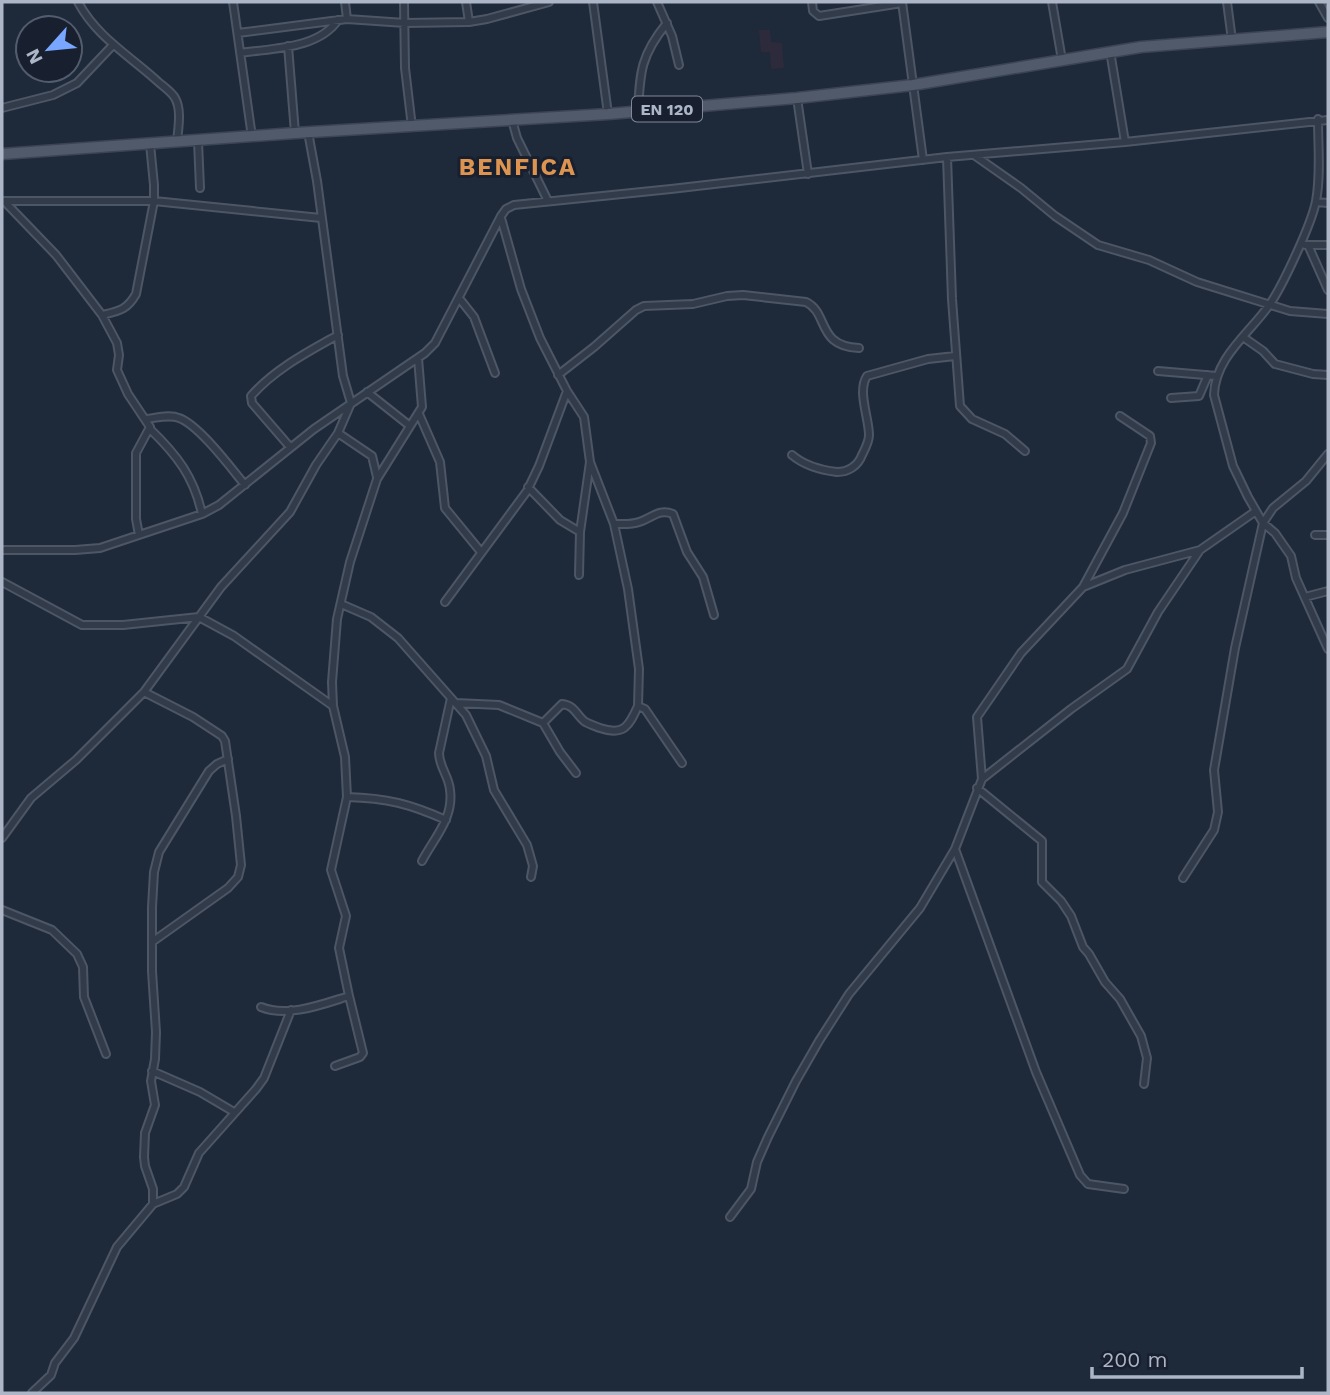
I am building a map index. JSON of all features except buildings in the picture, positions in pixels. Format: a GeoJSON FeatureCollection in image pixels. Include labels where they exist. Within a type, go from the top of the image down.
{"type":"FeatureCollection","features":[{"type":"Feature","properties":{"kind":"main road","name":"EN 120"},"geometry":{"type":"LineString","coordinates":[[2,154],[608,114],[797,98],[914,85],[1110,51],[1328,32]]}},
{"type":"Feature","properties":{"kind":"street"},"geometry":{"type":"LineString","coordinates":[[78,2],[106,40],[175,98],[178,107],[177,142]]}},
{"type":"Feature","properties":{"kind":"street"},"geometry":{"type":"LineString","coordinates":[[233,2],[251,137]]}},
{"type":"Feature","properties":{"kind":"street"},"geometry":{"type":"LineString","coordinates":[[345,2],[347,19]]}},
{"type":"Feature","properties":{"kind":"street"},"geometry":{"type":"LineString","coordinates":[[404,2],[405,68],[412,127]]}},
{"type":"Feature","properties":{"kind":"street"},"geometry":{"type":"LineString","coordinates":[[466,2],[469,22]]}},
{"type":"Feature","properties":{"kind":"street"},"geometry":{"type":"LineString","coordinates":[[239,33],[339,19],[405,23],[469,22],[550,2]]}},
{"type":"Feature","properties":{"kind":"street"},"geometry":{"type":"LineString","coordinates":[[593,2],[608,114]]}},
{"type":"Feature","properties":{"kind":"street"},"geometry":{"type":"LineString","coordinates":[[657,2],[667,23],[679,65]]}},
{"type":"Feature","properties":{"kind":"street"},"geometry":{"type":"LineString","coordinates":[[813,2],[813,11],[819,16],[902,2],[923,160]]}},
{"type":"Feature","properties":{"kind":"street"},"geometry":{"type":"LineString","coordinates":[[1052,2],[1062,60]]}},
{"type":"Feature","properties":{"kind":"street"},"geometry":{"type":"LineString","coordinates":[[1227,2],[1231,40]]}},
{"type":"Feature","properties":{"kind":"street"},"geometry":{"type":"LineString","coordinates":[[1319,2],[1328,18]]}},
{"type":"Feature","properties":{"kind":"street"},"geometry":{"type":"LineString","coordinates":[[241,53],[288,46],[321,37],[332,29],[339,19]]}},
{"type":"Feature","properties":{"kind":"street"},"geometry":{"type":"LineString","coordinates":[[638,111],[640,77],[645,54],[667,23]]}},
{"type":"Feature","properties":{"kind":"street"},"geometry":{"type":"LineString","coordinates":[[2,108],[53,95],[77,83],[113,45]]}},
{"type":"Feature","properties":{"kind":"street"},"geometry":{"type":"LineString","coordinates":[[288,46],[295,133]]}},
{"type":"Feature","properties":{"kind":"street"},"geometry":{"type":"LineString","coordinates":[[1110,51],[1125,142]]}},
{"type":"Feature","properties":{"kind":"street"},"geometry":{"type":"LineString","coordinates":[[797,98],[808,174]]}},
{"type":"Feature","properties":{"kind":"street"},"geometry":{"type":"LineString","coordinates":[[512,120],[517,138],[548,201]]}},
{"type":"Feature","properties":{"kind":"street"},"geometry":{"type":"LineString","coordinates":[[1318,120],[1316,202],[1300,245],[1270,303],[1226,359],[1217,376],[1214,395],[1233,466],[1263,523],[1284,543],[1291,556],[1296,578],[1328,649]]}},
{"type":"Feature","properties":{"kind":"street"},"geometry":{"type":"LineString","coordinates":[[2,550],[100,548],[202,514],[219,505],[290,447],[418,358],[435,343],[501,216],[506,209],[514,205],[947,157],[1125,142],[1328,120]]}},
{"type":"Feature","properties":{"kind":"street"},"geometry":{"type":"LineString","coordinates":[[2,838],[31,799],[76,760],[144,692],[221,587],[290,512],[316,465],[338,433],[351,403],[343,376],[308,132]]}},
{"type":"Feature","properties":{"kind":"street"},"geometry":{"type":"LineString","coordinates":[[198,141],[200,188]]}},
{"type":"Feature","properties":{"kind":"street"},"geometry":{"type":"LineString","coordinates":[[103,315],[123,311],[136,294],[154,201],[150,144]]}},
{"type":"Feature","properties":{"kind":"street"},"geometry":{"type":"LineString","coordinates":[[974,155],[1098,246],[1149,260],[1198,282],[1290,311],[1328,314]]}},
{"type":"Feature","properties":{"kind":"street"},"geometry":{"type":"LineString","coordinates":[[947,157],[955,356],[960,406],[965,413],[1005,435],[1025,452]]}},
{"type":"Feature","properties":{"kind":"street"},"geometry":{"type":"LineString","coordinates":[[3,201],[154,201],[321,218]]}},
{"type":"Feature","properties":{"kind":"street"},"geometry":{"type":"LineString","coordinates":[[3,201],[56,255],[103,315],[117,343],[117,370],[128,394],[150,429],[173,451],[195,486],[202,514]]}},
{"type":"Feature","properties":{"kind":"street"},"geometry":{"type":"LineString","coordinates":[[1316,202],[1328,203]]}},
{"type":"Feature","properties":{"kind":"street"},"geometry":{"type":"LineString","coordinates":[[501,216],[522,289],[540,338],[558,375],[584,417],[590,462],[614,524],[628,589],[639,669],[638,706],[632,721],[622,730],[611,732],[587,723],[567,704],[562,704],[542,723]]}},
{"type":"Feature","properties":{"kind":"street"},"geometry":{"type":"LineString","coordinates":[[1300,245],[1328,245]]}},
{"type":"Feature","properties":{"kind":"street"},"geometry":{"type":"LineString","coordinates":[[1308,245],[1328,290]]}},
{"type":"Feature","properties":{"kind":"street"},"geometry":{"type":"LineString","coordinates":[[558,375],[644,306],[693,304],[727,296],[743,295],[806,302],[814,308],[824,329],[839,344],[859,348]]}},
{"type":"Feature","properties":{"kind":"street"},"geometry":{"type":"LineString","coordinates":[[458,298],[474,317],[495,373]]}},
{"type":"Feature","properties":{"kind":"street"},"geometry":{"type":"LineString","coordinates":[[290,447],[252,403],[251,396],[283,366],[338,335]]}},
{"type":"Feature","properties":{"kind":"street"},"geometry":{"type":"LineString","coordinates":[[1242,337],[1263,351],[1275,364],[1328,375]]}},
{"type":"Feature","properties":{"kind":"street"},"geometry":{"type":"LineString","coordinates":[[792,455],[803,464],[824,470],[841,472],[854,467],[860,462],[869,436],[863,385],[867,376],[928,359],[955,356]]}},
{"type":"Feature","properties":{"kind":"street"},"geometry":{"type":"LineString","coordinates":[[335,1066],[360,1057],[363,1053],[339,948],[346,916],[331,870],[347,797],[345,757],[332,706],[332,682],[341,604],[350,562],[377,479],[419,414],[422,402],[418,358]]}},
{"type":"Feature","properties":{"kind":"street"},"geometry":{"type":"LineString","coordinates":[[1158,371],[1217,376]]}},
{"type":"Feature","properties":{"kind":"street"},"geometry":{"type":"LineString","coordinates":[[1171,398],[1199,396],[1208,375]]}},
{"type":"Feature","properties":{"kind":"street"},"geometry":{"type":"LineString","coordinates":[[445,602],[528,488],[567,391]]}},
{"type":"Feature","properties":{"kind":"street"},"geometry":{"type":"LineString","coordinates":[[367,392],[410,426]]}},
{"type":"Feature","properties":{"kind":"street"},"geometry":{"type":"LineString","coordinates":[[419,414],[440,462],[445,508],[481,552]]}},
{"type":"Feature","properties":{"kind":"street"},"geometry":{"type":"LineString","coordinates":[[982,779],[977,717],[1021,653],[1083,587],[1123,513],[1151,443],[1150,436],[1120,416]]}},
{"type":"Feature","properties":{"kind":"street"},"geometry":{"type":"LineString","coordinates":[[146,419],[181,418],[200,434],[245,485]]}},
{"type":"Feature","properties":{"kind":"street"},"geometry":{"type":"LineString","coordinates":[[139,535],[136,519],[136,453],[150,429]]}},
{"type":"Feature","properties":{"kind":"street"},"geometry":{"type":"LineString","coordinates":[[338,433],[372,456],[390,459]]}},
{"type":"Feature","properties":{"kind":"street"},"geometry":{"type":"LineString","coordinates":[[1183,878],[1214,830],[1218,812],[1214,770],[1235,648],[1263,523],[1273,508],[1306,481],[1328,454]]}},
{"type":"Feature","properties":{"kind":"street"},"geometry":{"type":"LineString","coordinates":[[372,456],[377,479]]}},
{"type":"Feature","properties":{"kind":"street"},"geometry":{"type":"LineString","coordinates":[[579,575],[580,532],[590,462]]}},
{"type":"Feature","properties":{"kind":"street"},"geometry":{"type":"LineString","coordinates":[[528,488],[560,520],[580,532]]}},
{"type":"Feature","properties":{"kind":"street"},"geometry":{"type":"LineString","coordinates":[[1083,587],[1125,570],[1200,550],[1256,511]]}},
{"type":"Feature","properties":{"kind":"street"},"geometry":{"type":"LineString","coordinates":[[614,524],[638,523],[657,512],[673,514],[687,552],[703,576],[714,615]]}},
{"type":"Feature","properties":{"kind":"street"},"geometry":{"type":"LineString","coordinates":[[1315,535],[1328,535]]}},
{"type":"Feature","properties":{"kind":"street"},"geometry":{"type":"LineString","coordinates":[[730,1217],[751,1189],[757,1162],[768,1137],[819,1041],[849,994],[920,908],[955,849],[982,779],[1071,709],[1127,670],[1158,612],[1200,550]]}},
{"type":"Feature","properties":{"kind":"street"},"geometry":{"type":"LineString","coordinates":[[2,582],[82,625],[123,625],[199,617],[234,636],[332,706]]}},
{"type":"Feature","properties":{"kind":"street"},"geometry":{"type":"LineString","coordinates":[[1305,597],[1328,591]]}},
{"type":"Feature","properties":{"kind":"street"},"geometry":{"type":"LineString","coordinates":[[341,604],[371,617],[398,638],[473,726],[486,756],[494,790],[527,845],[533,866],[531,877]]}},
{"type":"Feature","properties":{"kind":"street"},"geometry":{"type":"LineString","coordinates":[[144,692],[216,731],[225,741],[241,865],[238,877],[228,888],[152,942]]}},
{"type":"Feature","properties":{"kind":"street"},"geometry":{"type":"LineString","coordinates":[[453,700],[499,705],[542,723],[576,773]]}},
{"type":"Feature","properties":{"kind":"street"},"geometry":{"type":"LineString","coordinates":[[422,861],[446,820],[450,790],[439,762],[439,753],[453,700]]}},
{"type":"Feature","properties":{"kind":"street"},"geometry":{"type":"LineString","coordinates":[[638,706],[645,709],[682,763]]}},
{"type":"Feature","properties":{"kind":"street"},"geometry":{"type":"LineString","coordinates":[[153,1205],[153,1189],[144,1157],[145,1133],[155,1105],[150,1081],[156,1032],[152,942],[154,872],[159,852],[209,771],[228,759]]}},
{"type":"Feature","properties":{"kind":"street"},"geometry":{"type":"LineString","coordinates":[[977,788],[1042,841],[1042,882],[1061,901],[1071,916],[1083,947],[1090,954],[1105,982],[1120,999],[1141,1037],[1147,1058],[1144,1084]]}},
{"type":"Feature","properties":{"kind":"street"},"geometry":{"type":"LineString","coordinates":[[347,797],[398,802],[446,820]]}},
{"type":"Feature","properties":{"kind":"street"},"geometry":{"type":"LineString","coordinates":[[955,849],[961,873],[1036,1072],[1080,1175],[1088,1184],[1124,1189]]}},
{"type":"Feature","properties":{"kind":"street"},"geometry":{"type":"LineString","coordinates":[[2,909],[52,930],[77,954],[83,967],[84,996],[106,1054]]}},
{"type":"Feature","properties":{"kind":"street"},"geometry":{"type":"LineString","coordinates":[[261,1007],[275,1011],[291,1010],[349,996]]}},
{"type":"Feature","properties":{"kind":"street"},"geometry":{"type":"LineString","coordinates":[[32,1393],[51,1375],[55,1363],[70,1344],[117,1248],[153,1205],[177,1194],[184,1187],[196,1158],[264,1078],[291,1010]]}},
{"type":"Feature","properties":{"kind":"street"},"geometry":{"type":"LineString","coordinates":[[152,1071],[200,1092],[234,1112]]}},
{"type":"Feature","properties":{"kind":"shaded area"},"geometry":{"type":"Polygon","coordinates":[[[759,30],[770,30],[771,42],[782,43],[784,68],[771,69],[770,52],[761,52],[759,30]]]}},
{"type":"Feature","properties":{"kind":"district","name":"BENFICA"},"geometry":{"type":"Point","coordinates":[518,167]}}]}
